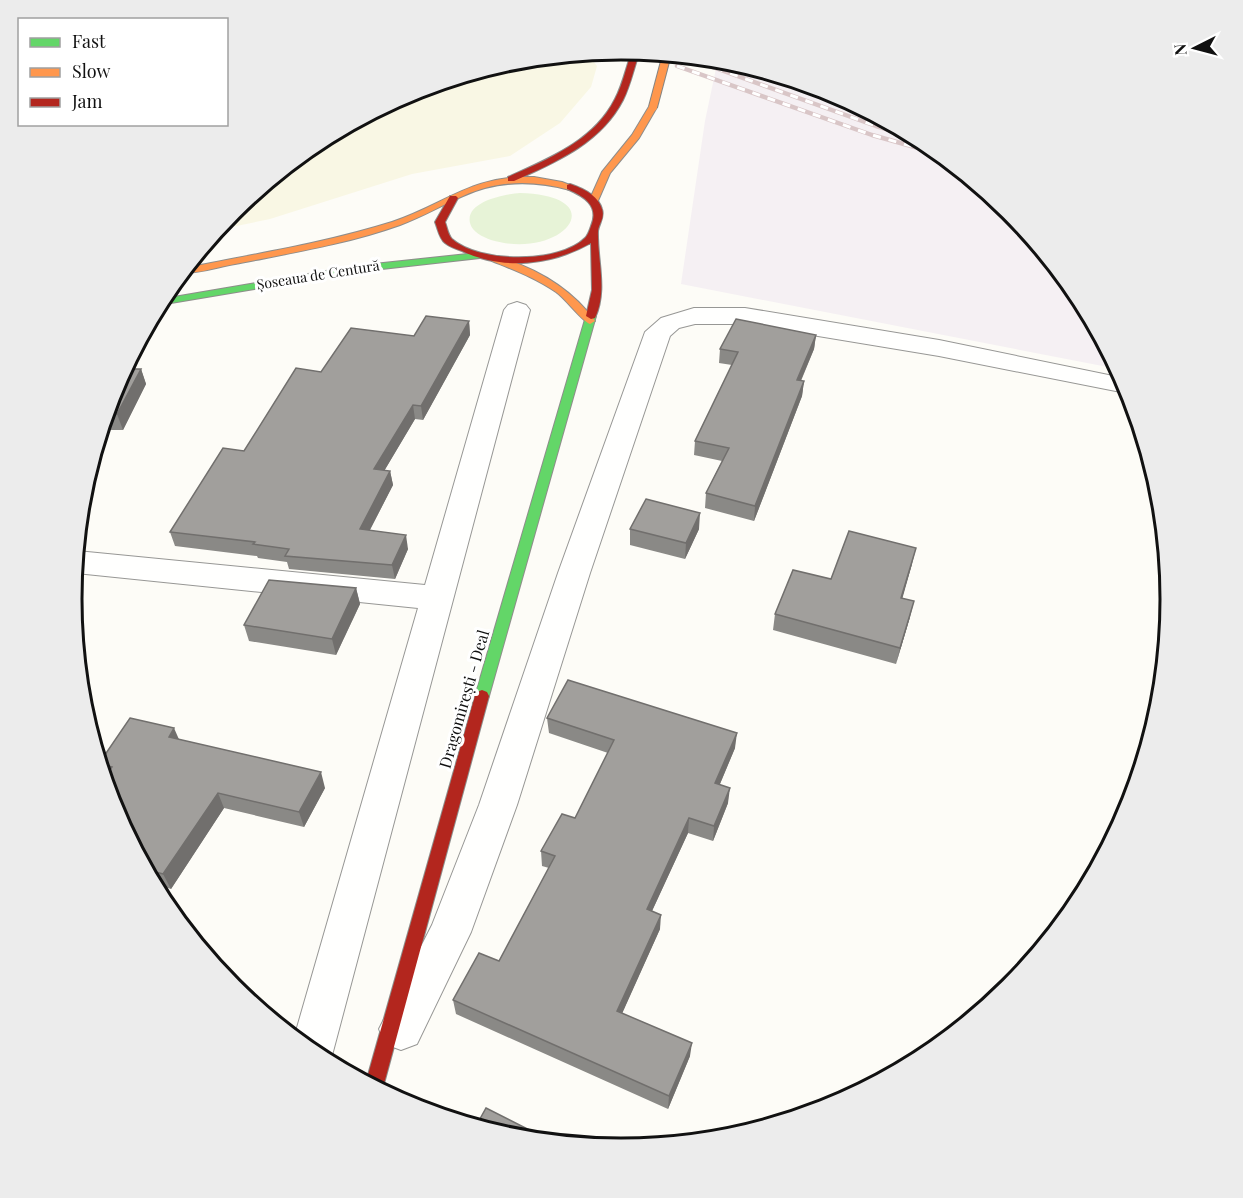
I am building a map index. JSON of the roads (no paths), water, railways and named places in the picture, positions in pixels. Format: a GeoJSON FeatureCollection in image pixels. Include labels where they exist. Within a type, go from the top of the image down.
{"type":"FeatureCollection","features":[{"type":"Feature","properties":{"kind":"main road","name":"Șoseaua de Centură"},"geometry":{"type":"LineString","coordinates":[[510,180],[578,146],[609,118],[619,102],[633,60]]}},
{"type":"Feature","properties":{"kind":"main road"},"geometry":{"type":"LineString","coordinates":[[595,233],[600,222],[600,211],[594,201],[606,171],[636,136],[653,107],[665,62]]}},
{"type":"Feature","properties":{"kind":"main road","name":"Șoseaua de Centură"},"geometry":{"type":"LineString","coordinates":[[197,267],[312,244],[399,222],[478,186],[510,180],[560,183],[580,191],[594,201]]}},
{"type":"Feature","properties":{"kind":"main road","name":"Șoseaua de Centură"},"geometry":{"type":"LineString","coordinates":[[453,198],[442,210],[438,223],[443,236],[457,247],[477,256],[519,261],[543,258],[583,244],[595,233]]}},
{"type":"Feature","properties":{"kind":"main road","name":"Dragomirești - Deal"},"geometry":{"type":"LineString","coordinates":[[376,1079],[455,788],[590,321],[597,290],[595,233]]}},
{"type":"Feature","properties":{"kind":"main road","name":"Șoseaua de Centură"},"geometry":{"type":"LineString","coordinates":[[173,300],[344,271],[477,256]]}},
{"type":"Feature","properties":{"kind":"main road"},"geometry":{"type":"LineString","coordinates":[[495,259],[559,288],[574,299],[590,321]]}},
{"type":"Feature","properties":{"kind":"street"},"geometry":{"type":"LineString","coordinates":[[315,1042],[517,310]]}},
{"type":"Feature","properties":{"kind":"street"},"geometry":{"type":"LineString","coordinates":[[377,1079],[450,932],[483,845],[658,332],[670,323],[694,316],[745,316],[939,348],[1115,384]]}},
{"type":"Feature","properties":{"kind":"street"},"geometry":{"type":"LineString","coordinates":[[84,563],[436,598]]}},
{"type":"Feature","properties":{"kind":"railway"},"geometry":{"type":"LineString","coordinates":[[677,66],[872,135],[915,147]]}},
{"type":"Feature","properties":{"kind":"railway"},"geometry":{"type":"LineString","coordinates":[[717,69],[884,128]]}}]}
